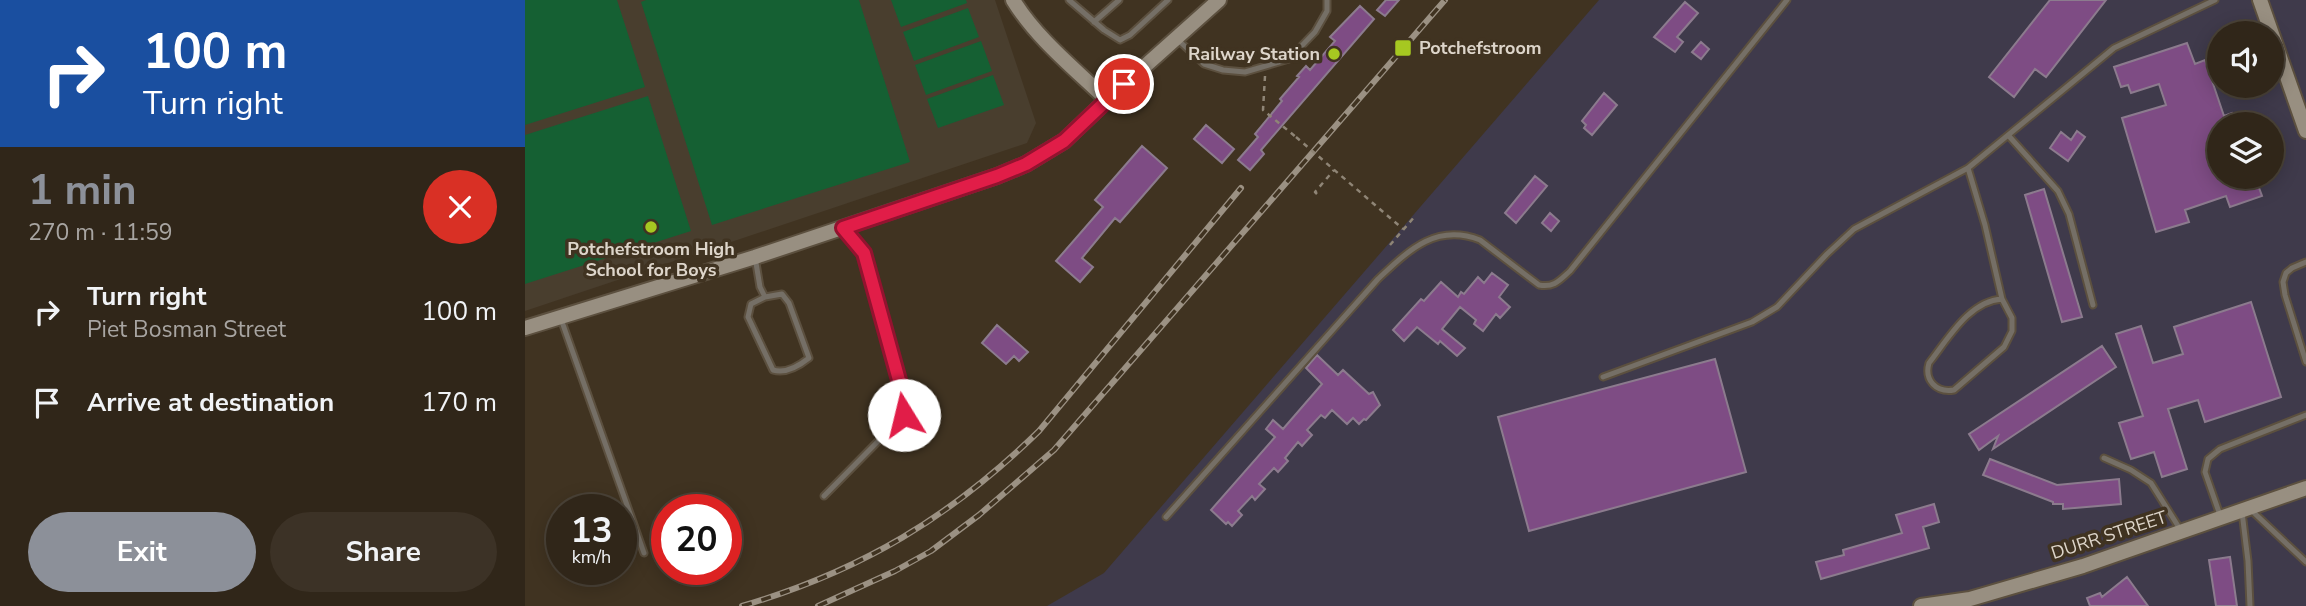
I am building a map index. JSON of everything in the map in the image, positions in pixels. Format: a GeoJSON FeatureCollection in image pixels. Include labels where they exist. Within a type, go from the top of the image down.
{"type":"FeatureCollection","features":[{"type":"Feature","properties":{"kind":"street"},"geometry":{"type":"LineString","coordinates":[[525,328],[755,257],[987,180],[1026,164],[1064,141],[1219,0]]}},
{"type":"Feature","properties":{"kind":"street"},"geometry":{"type":"LineString","coordinates":[[2260,0],[2306,131]]}},
{"type":"Feature","properties":{"kind":"street"},"geometry":{"type":"LineString","coordinates":[[1016,1],[1027,21],[1052,49],[1107,100]]}},
{"type":"Feature","properties":{"kind":"street","name":"DURR STREET"},"geometry":{"type":"LineString","coordinates":[[1921,606],[1969,603],[2306,488]]}},
{"type":"Feature","properties":{"kind":"lane"},"geometry":{"type":"LineString","coordinates":[[1069,0],[1115,38],[1124,39],[1168,0]]}},
{"type":"Feature","properties":{"kind":"lane"},"geometry":{"type":"LineString","coordinates":[[1094,22],[1119,0]]}},
{"type":"Feature","properties":{"kind":"lane"},"geometry":{"type":"LineString","coordinates":[[1177,39],[1204,64],[1223,70],[1245,72],[1289,59],[1315,32],[1327,11],[1327,0]]}},
{"type":"Feature","properties":{"kind":"lane"},"geometry":{"type":"LineString","coordinates":[[1166,517],[1378,279],[1421,243],[1455,233],[1470,236],[1481,240],[1539,285],[1548,287],[1557,282],[1570,271],[1787,0]]}},
{"type":"Feature","properties":{"kind":"lane"},"geometry":{"type":"LineString","coordinates":[[1603,377],[1760,317],[1783,302],[1854,229],[1968,168],[2114,48],[2215,0]]}},
{"type":"Feature","properties":{"kind":"lane"},"geometry":{"type":"LineString","coordinates":[[2008,135],[2058,191],[2069,214],[2093,305]]}},
{"type":"Feature","properties":{"kind":"lane"},"geometry":{"type":"LineString","coordinates":[[1968,168],[2002,299],[2012,318],[2012,331],[2004,347],[1954,390],[1944,392],[1936,389],[1928,377],[1929,363],[1973,311],[1990,300],[2002,299]]}},
{"type":"Feature","properties":{"kind":"lane"},"geometry":{"type":"LineString","coordinates":[[824,496],[904,415],[902,391],[864,253],[843,228]]}},
{"type":"Feature","properties":{"kind":"lane"},"geometry":{"type":"LineString","coordinates":[[755,257],[765,298]]}},
{"type":"Feature","properties":{"kind":"lane"},"geometry":{"type":"LineString","coordinates":[[2306,262],[2292,268],[2283,282],[2306,362]]}},
{"type":"Feature","properties":{"kind":"lane"},"geometry":{"type":"LineString","coordinates":[[782,293],[789,303],[809,358],[782,372],[773,370],[748,317],[751,304],[765,298],[782,293]]}},
{"type":"Feature","properties":{"kind":"lane"},"geometry":{"type":"LineString","coordinates":[[560,317],[645,553]]}},
{"type":"Feature","properties":{"kind":"lane"},"geometry":{"type":"LineString","coordinates":[[2221,518],[2205,472],[2208,458],[2220,449],[2306,415]]}},
{"type":"Feature","properties":{"kind":"lane"},"geometry":{"type":"LineString","coordinates":[[2104,458],[2151,482],[2182,532]]}},
{"type":"Feature","properties":{"kind":"lane"},"geometry":{"type":"LineString","coordinates":[[2246,509],[2306,562]]}},
{"type":"Feature","properties":{"kind":"lane"},"geometry":{"type":"LineString","coordinates":[[2246,509],[2250,606]]}},
{"type":"Feature","properties":{"kind":"path"},"geometry":{"type":"LineString","coordinates":[[1265,65],[1263,110],[1403,229]]}},
{"type":"Feature","properties":{"kind":"path"},"geometry":{"type":"LineString","coordinates":[[1317,194],[1315,192],[1334,170]]}},
{"type":"Feature","properties":{"kind":"path"},"geometry":{"type":"LineString","coordinates":[[1390,245],[1416,215]]}},
{"type":"Feature","properties":{"kind":"shaded area","name":"Potchefstroom High School for Boys"},"geometry":{"type":"Polygon","coordinates":[[[525,0],[995,0],[1036,123],[1027,143],[525,311],[525,0]]]}},
{"type":"Feature","properties":{"kind":"shaded area"},"geometry":{"type":"Polygon","coordinates":[[[1599,0],[2306,0],[2306,606],[1047,606],[1104,573],[1599,0]]]}},
{"type":"Feature","properties":{"kind":"green space"},"geometry":{"type":"Polygon","coordinates":[[[525,0],[617,0],[645,87],[525,125],[525,0]]]}},
{"type":"Feature","properties":{"kind":"green space"},"geometry":{"type":"Polygon","coordinates":[[[859,0],[910,162],[712,225],[641,2],[859,0]]]}},
{"type":"Feature","properties":{"kind":"green space"},"geometry":{"type":"Polygon","coordinates":[[[891,0],[966,0],[967,3],[901,27],[891,0]]]}},
{"type":"Feature","properties":{"kind":"green space"},"geometry":{"type":"Polygon","coordinates":[[[968,8],[979,37],[914,61],[903,32],[968,8]]]}},
{"type":"Feature","properties":{"kind":"green space"},"geometry":{"type":"Polygon","coordinates":[[[981,41],[992,71],[926,95],[915,65],[981,41]]]}},
{"type":"Feature","properties":{"kind":"green space"},"geometry":{"type":"Polygon","coordinates":[[[993,75],[1004,105],[938,128],[927,99],[993,75]]]}},
{"type":"Feature","properties":{"kind":"green space"},"geometry":{"type":"Polygon","coordinates":[[[648,96],[691,231],[525,284],[525,135],[648,96]]]}},
{"type":"Feature","properties":{"kind":"building"},"geometry":{"type":"Polygon","coordinates":[[[1386,0],[1399,0],[1385,16],[1377,10],[1386,0]]]}},
{"type":"Feature","properties":{"kind":"building"},"geometry":{"type":"Polygon","coordinates":[[[2050,0],[2106,0],[2046,77],[2035,69],[2014,97],[1989,77],[2050,0]]]}},
{"type":"Feature","properties":{"kind":"building"},"geometry":{"type":"Polygon","coordinates":[[[1685,2],[1698,13],[1677,37],[1683,42],[1675,52],[1654,37],[1685,2]]]}},
{"type":"Feature","properties":{"kind":"building","name":"Railway Station"},"geometry":{"type":"Polygon","coordinates":[[[1360,6],[1374,19],[1261,150],[1264,154],[1250,170],[1238,160],[1258,137],[1255,134],[1282,101],[1280,99],[1299,77],[1297,76],[1306,66],[1310,70],[1335,41],[1330,37],[1360,6]]]}},
{"type":"Feature","properties":{"kind":"building"},"geometry":{"type":"Polygon","coordinates":[[[1701,42],[1709,49],[1701,59],[1692,52],[1701,42]]]}},
{"type":"Feature","properties":{"kind":"building"},"geometry":{"type":"Polygon","coordinates":[[[2187,43],[2195,64],[2205,60],[2207,98],[2218,98],[2223,112],[2207,112],[2207,189],[2259,189],[2262,196],[2230,207],[2226,196],[2185,210],[2189,222],[2156,232],[2122,118],[2166,105],[2159,84],[2131,93],[2128,85],[2121,87],[2114,67],[2187,43]]]}},
{"type":"Feature","properties":{"kind":"building"},"geometry":{"type":"Polygon","coordinates":[[[1604,93],[1617,105],[1592,135],[1584,128],[1586,125],[1582,121],[1604,93]]]}},
{"type":"Feature","properties":{"kind":"building"},"geometry":{"type":"Polygon","coordinates":[[[1206,125],[1234,149],[1222,163],[1194,139],[1206,125]]]}},
{"type":"Feature","properties":{"kind":"building"},"geometry":{"type":"Polygon","coordinates":[[[2077,131],[2085,137],[2068,161],[2050,148],[2061,132],[2071,140],[2077,131]]]}},
{"type":"Feature","properties":{"kind":"building"},"geometry":{"type":"Polygon","coordinates":[[[1142,146],[1167,168],[1120,222],[1115,218],[1082,258],[1093,267],[1080,282],[1056,261],[1103,207],[1095,200],[1142,146]]]}},
{"type":"Feature","properties":{"kind":"building"},"geometry":{"type":"Polygon","coordinates":[[[1535,176],[1547,186],[1516,223],[1505,213],[1535,176]]]}},
{"type":"Feature","properties":{"kind":"building"},"geometry":{"type":"Polygon","coordinates":[[[2044,189],[2082,317],[2062,322],[2025,195],[2044,189]]]}},
{"type":"Feature","properties":{"kind":"building"},"geometry":{"type":"Polygon","coordinates":[[[1550,213],[1559,221],[1551,231],[1542,223],[1550,213]]]}},
{"type":"Feature","properties":{"kind":"building"},"geometry":{"type":"Polygon","coordinates":[[[1492,273],[1508,285],[1499,297],[1510,307],[1500,318],[1496,314],[1483,331],[1474,324],[1476,320],[1460,307],[1442,329],[1465,348],[1457,356],[1440,341],[1438,344],[1417,327],[1404,341],[1393,330],[1421,299],[1424,301],[1441,282],[1458,297],[1461,292],[1464,294],[1478,277],[1484,283],[1492,273]]]}},
{"type":"Feature","properties":{"kind":"building"},"geometry":{"type":"Polygon","coordinates":[[[2251,302],[2281,397],[2205,422],[2198,400],[2168,409],[2187,469],[2162,477],[2154,452],[2131,459],[2119,423],[2143,416],[2116,334],[2141,326],[2153,363],[2183,354],[2174,327],[2251,302]]]}},
{"type":"Feature","properties":{"kind":"building"},"geometry":{"type":"Polygon","coordinates":[[[997,325],[1028,352],[1019,361],[1014,356],[1006,364],[982,343],[997,325]]]}},
{"type":"Feature","properties":{"kind":"building"},"geometry":{"type":"Polygon","coordinates":[[[2102,346],[2116,367],[1993,449],[1998,436],[1979,450],[1969,434],[2102,346]]]}},
{"type":"Feature","properties":{"kind":"building"},"geometry":{"type":"Polygon","coordinates":[[[1317,355],[1338,375],[1343,370],[1369,394],[1373,392],[1380,405],[1359,424],[1353,418],[1347,424],[1332,410],[1325,418],[1321,415],[1307,430],[1312,435],[1302,446],[1298,442],[1285,458],[1288,461],[1278,472],[1274,468],[1259,484],[1265,489],[1255,500],[1252,496],[1238,511],[1242,515],[1232,526],[1228,522],[1226,524],[1211,510],[1275,437],[1266,429],[1273,420],[1283,429],[1322,384],[1306,368],[1317,355]]]}},
{"type":"Feature","properties":{"kind":"building"},"geometry":{"type":"Polygon","coordinates":[[[1715,359],[1746,472],[1529,531],[1498,417],[1715,359]]]}},
{"type":"Feature","properties":{"kind":"building"},"geometry":{"type":"Polygon","coordinates":[[[1990,459],[2057,485],[2119,479],[2121,504],[2063,509],[2063,504],[2053,504],[1983,475],[1990,459]]]}},
{"type":"Feature","properties":{"kind":"building"},"geometry":{"type":"Polygon","coordinates":[[[1934,504],[1939,522],[1923,527],[1929,548],[1821,579],[1816,562],[1844,555],[1843,550],[1902,533],[1896,515],[1934,504]]]}},
{"type":"Feature","properties":{"kind":"building"},"geometry":{"type":"Polygon","coordinates":[[[2230,557],[2237,606],[2216,606],[2209,560],[2230,557]]]}},
{"type":"Feature","properties":{"kind":"building"},"geometry":{"type":"Polygon","coordinates":[[[2127,577],[2148,606],[2090,606],[2087,598],[2100,593],[2102,597],[2127,577]]]}},
{"type":"Feature","properties":{"kind":"railway"},"geometry":{"type":"LineString","coordinates":[[818,606],[895,571],[931,551],[979,515],[1054,450],[1445,0]]}},
{"type":"Feature","properties":{"kind":"railway"},"geometry":{"type":"LineString","coordinates":[[742,606],[826,576],[902,538],[938,515],[1006,462],[1039,431],[1241,188]]}},
{"type":"Feature","properties":{"kind":"place","name":"Potchefstroom"},"geometry":{"type":"Point","coordinates":[1403,48]}},
{"type":"Feature","properties":{"kind":"place","name":"Railway Station"},"geometry":{"type":"Point","coordinates":[1334,54]}},
{"type":"Feature","properties":{"kind":"place","name":"Potchefstroom High School for Boys"},"geometry":{"type":"Point","coordinates":[651,227]}},
{"type":"Feature","properties":{"kind":"route"},"geometry":{"type":"LineString","coordinates":[[904,415],[902,391],[864,253],[843,228],[1026,164],[1074,133],[1124,84]]}}]}
